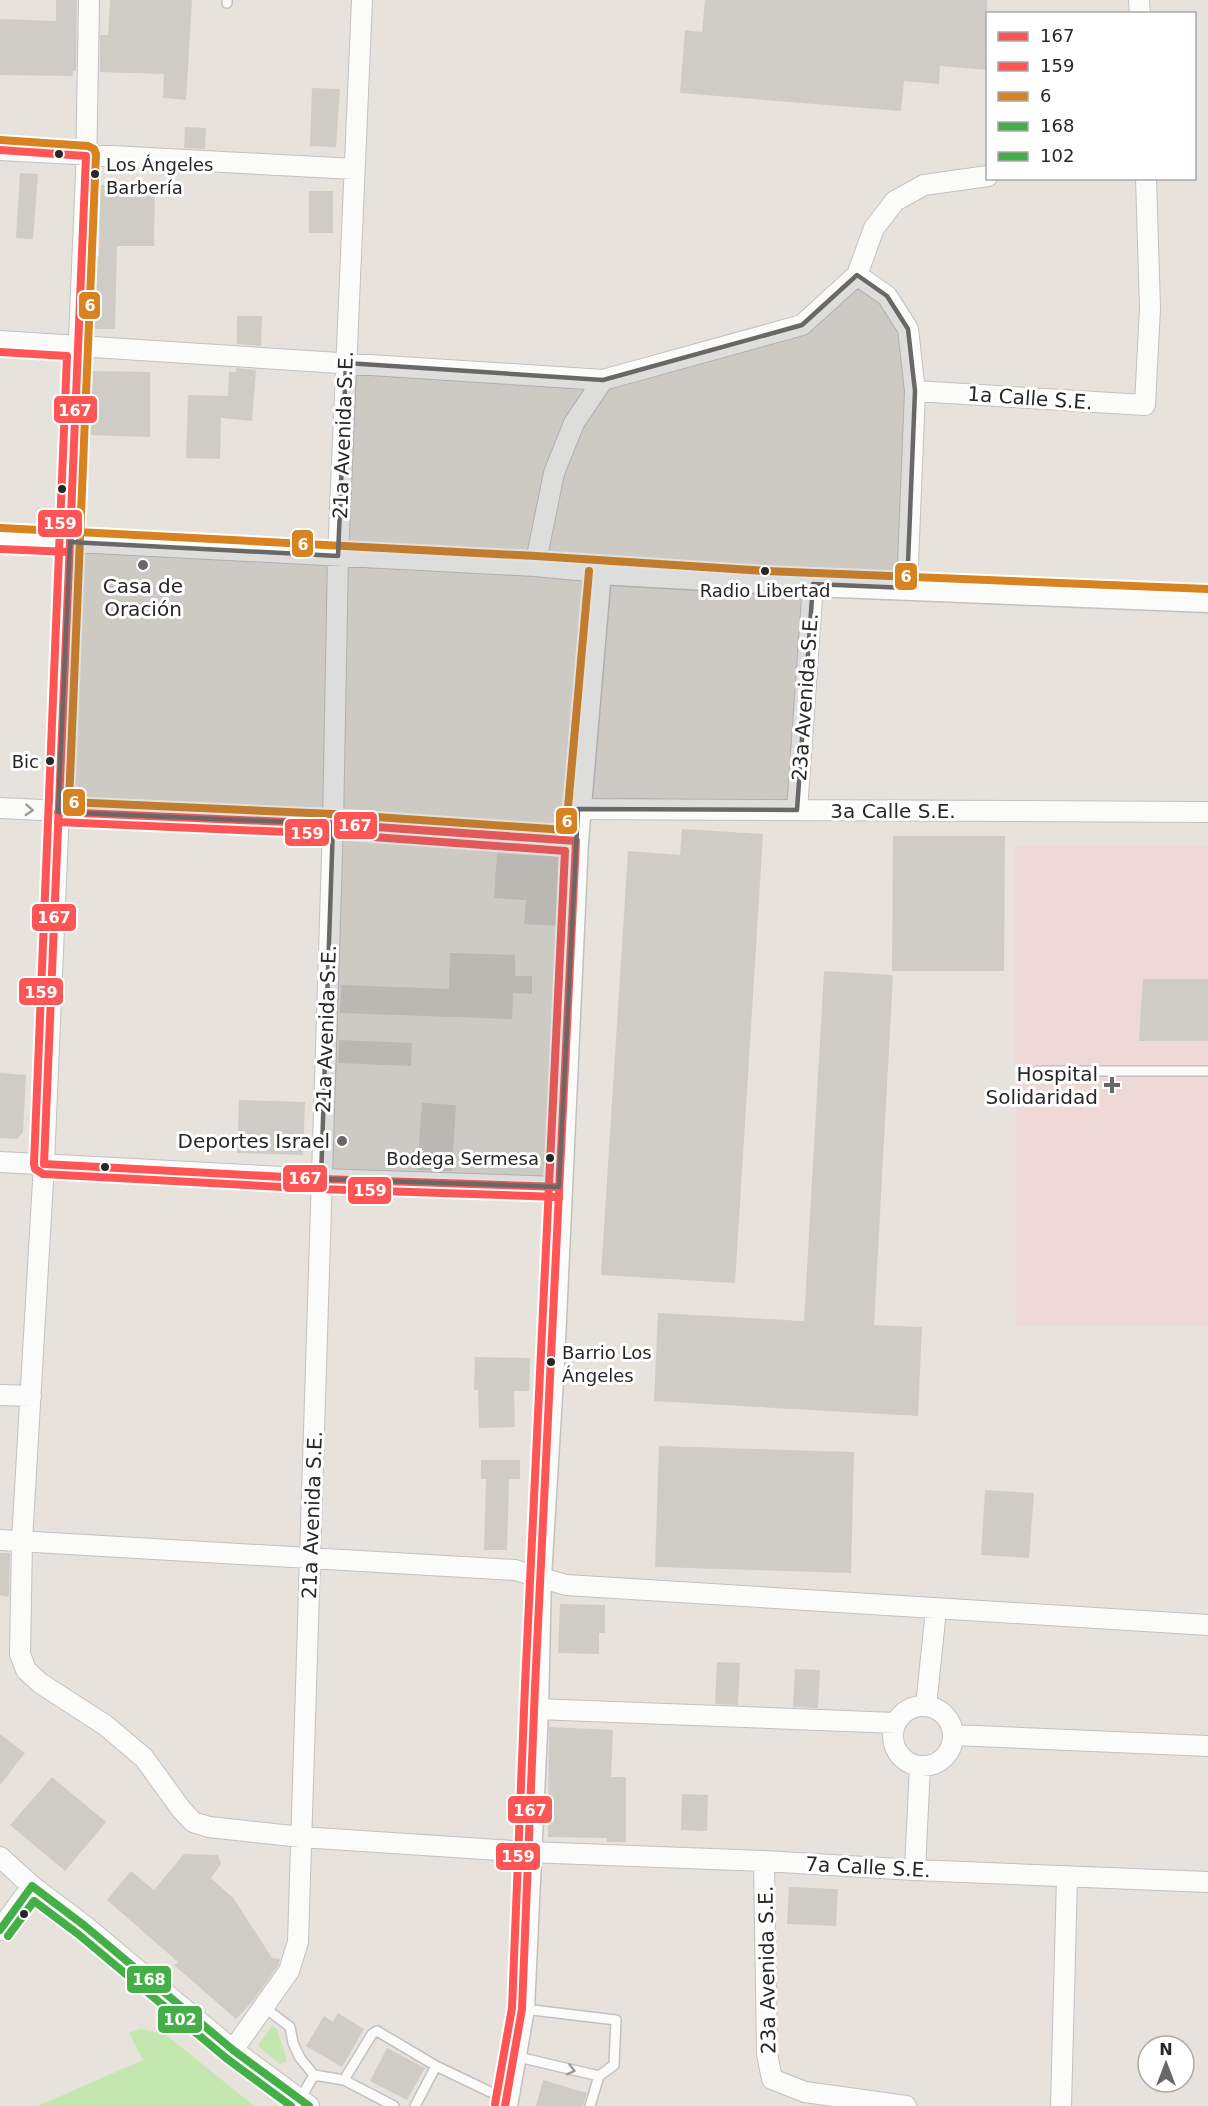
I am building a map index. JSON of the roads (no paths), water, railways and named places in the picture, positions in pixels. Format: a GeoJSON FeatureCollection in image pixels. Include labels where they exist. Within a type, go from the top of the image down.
{"type":"FeatureCollection","features":[{"type":"Feature","properties":{"kind":"street","name":"7a Calle S.E."},"geometry":{"type":"LineString","coordinates":[[89,0],[86,156],[44,1164],[22,1541],[20,1654],[26,1670],[40,1683],[105,1725],[144,1758],[193,1822],[209,1827],[301,1837],[528,1852],[1208,1882]]}},
{"type":"Feature","properties":{"kind":"street","name":"21a Avenida S.E."},"geometry":{"type":"LineString","coordinates":[[233,2050],[289,1971],[298,1942],[333,825],[338,556],[362,0]]}},
{"type":"Feature","properties":{"kind":"street"},"geometry":{"type":"LineString","coordinates":[[0,150],[354,169]]}},
{"type":"Feature","properties":{"kind":"street"},"geometry":{"type":"LineString","coordinates":[[0,341],[603,380],[802,325],[856,275],[874,228],[895,201],[924,184],[986,176]]}},
{"type":"Feature","properties":{"kind":"street","name":"1a Calle S.E."},"geometry":{"type":"LineString","coordinates":[[915,391],[1145,405],[1150,308],[1146,180]]}},
{"type":"Feature","properties":{"kind":"street"},"geometry":{"type":"LineString","coordinates":[[856,275],[887,296],[908,329],[915,391],[907,588]]}},
{"type":"Feature","properties":{"kind":"street"},"geometry":{"type":"LineString","coordinates":[[535,566],[554,473],[574,423],[603,380]]}},
{"type":"Feature","properties":{"kind":"street"},"geometry":{"type":"LineString","coordinates":[[0,538],[535,566],[599,572],[813,584],[1208,600]]}},
{"type":"Feature","properties":{"kind":"street"},"geometry":{"type":"LineString","coordinates":[[506,2103],[522,2009],[536,1709],[539,1576],[552,1363],[576,841],[599,572]]}},
{"type":"Feature","properties":{"kind":"street","name":"23a Avenida S.E."},"geometry":{"type":"LineString","coordinates":[[797,810],[813,584]]}},
{"type":"Feature","properties":{"kind":"street"},"geometry":{"type":"LineString","coordinates":[[0,808],[333,825],[576,841]]}},
{"type":"Feature","properties":{"kind":"street","name":"3a Calle S.E."},"geometry":{"type":"LineString","coordinates":[[578,810],[1208,812]]}},
{"type":"Feature","properties":{"kind":"street"},"geometry":{"type":"LineString","coordinates":[[0,1161],[321,1179],[559,1187]]}},
{"type":"Feature","properties":{"kind":"street"},"geometry":{"type":"LineString","coordinates":[[0,1395],[31,1396]]}},
{"type":"Feature","properties":{"kind":"street"},"geometry":{"type":"LineString","coordinates":[[0,1540],[515,1570],[566,1585],[936,1610],[1208,1625]]}},
{"type":"Feature","properties":{"kind":"street"},"geometry":{"type":"LineString","coordinates":[[926,1706],[936,1610]]}},
{"type":"Feature","properties":{"kind":"street"},"geometry":{"type":"LineString","coordinates":[[926,1706],[945,1715],[951,1724],[953,1735],[951,1747],[944,1758],[933,1764],[920,1766],[900,1756],[893,1735],[896,1724],[908,1710],[926,1706]]}},
{"type":"Feature","properties":{"kind":"street"},"geometry":{"type":"LineString","coordinates":[[536,1709],[896,1724]]}},
{"type":"Feature","properties":{"kind":"street"},"geometry":{"type":"LineString","coordinates":[[953,1735],[1208,1746]]}},
{"type":"Feature","properties":{"kind":"street"},"geometry":{"type":"LineString","coordinates":[[915,1870],[920,1766]]}},
{"type":"Feature","properties":{"kind":"street"},"geometry":{"type":"LineString","coordinates":[[0,1857],[32,1886],[85,1926],[233,2050],[304,2103]]}},
{"type":"Feature","properties":{"kind":"street","name":"23a Avenida S.E."},"geometry":{"type":"LineString","coordinates":[[765,1861],[767,2054],[772,2079],[805,2092],[906,2106]]}},
{"type":"Feature","properties":{"kind":"street"},"geometry":{"type":"LineString","coordinates":[[1061,2106],[1067,1877]]}},
{"type":"Feature","properties":{"kind":"street"},"geometry":{"type":"LineString","coordinates":[[0,1930],[32,1886]]}},
{"type":"Feature","properties":{"kind":"lane"},"geometry":{"type":"LineString","coordinates":[[1038,1071],[1208,1071]]}},
{"type":"Feature","properties":{"kind":"lane"},"geometry":{"type":"LineString","coordinates":[[264,2007],[290,2027],[293,2043],[300,2058],[314,2075],[344,2080],[394,2106]]}},
{"type":"Feature","properties":{"kind":"lane"},"geometry":{"type":"LineString","coordinates":[[522,2009],[616,2020],[614,2065],[599,2076],[590,2106]]}},
{"type":"Feature","properties":{"kind":"lane"},"geometry":{"type":"LineString","coordinates":[[344,2080],[372,2034],[377,2031],[436,2066],[506,2103]]}},
{"type":"Feature","properties":{"kind":"lane"},"geometry":{"type":"LineString","coordinates":[[514,2056],[599,2076]]}},
{"type":"Feature","properties":{"kind":"lane"},"geometry":{"type":"LineString","coordinates":[[415,2106],[436,2066]]}},
{"type":"Feature","properties":{"kind":"lane"},"geometry":{"type":"LineString","coordinates":[[304,2103],[314,2075]]}},
{"type":"Feature","properties":{"kind":"place","name":"Los Ángeles Barbería"},"geometry":{"type":"Point","coordinates":[95,174]}},
{"type":"Feature","properties":{"kind":"place","name":"Casa de Oración"},"geometry":{"type":"Point","coordinates":[143,565]}},
{"type":"Feature","properties":{"kind":"place","name":"Radio Libertad"},"geometry":{"type":"Point","coordinates":[765,571]}},
{"type":"Feature","properties":{"kind":"place","name":"Bic"},"geometry":{"type":"Point","coordinates":[50,761]}},
{"type":"Feature","properties":{"kind":"place","name":"Hospital Solidaridad"},"geometry":{"type":"Point","coordinates":[1112,1085]}},
{"type":"Feature","properties":{"kind":"place","name":"Deportes Israel"},"geometry":{"type":"Point","coordinates":[342,1141]}},
{"type":"Feature","properties":{"kind":"place","name":"Bodega Sermesa"},"geometry":{"type":"Point","coordinates":[550,1158]}},
{"type":"Feature","properties":{"kind":"place","name":"Barrio Los Ángeles"},"geometry":{"type":"Point","coordinates":[551,1362]}}]}
